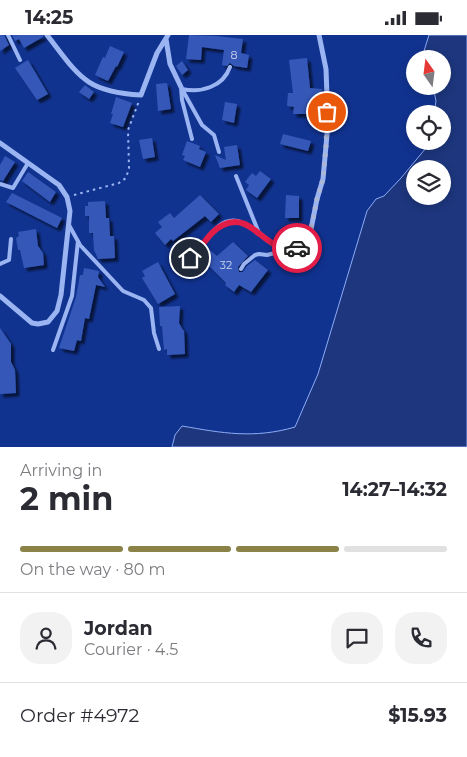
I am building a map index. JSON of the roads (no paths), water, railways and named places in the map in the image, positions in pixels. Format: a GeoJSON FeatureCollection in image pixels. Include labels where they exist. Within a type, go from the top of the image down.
{"type":"FeatureCollection","features":[{"type":"Feature","properties":{"kind":"street"},"geometry":{"type":"LineString","coordinates":[[47,35],[73,69],[85,81],[105,91],[142,95],[157,53],[166,36]]}},
{"type":"Feature","properties":{"kind":"street"},"geometry":{"type":"LineString","coordinates":[[259,233],[270,243],[286,249],[298,247],[311,229],[323,179],[328,123],[325,57],[318,35]]}},
{"type":"Feature","properties":{"kind":"street"},"geometry":{"type":"LineString","coordinates":[[166,36],[170,64],[181,87]]}},
{"type":"Feature","properties":{"kind":"street"},"geometry":{"type":"LineString","coordinates":[[0,143],[59,185],[67,197],[70,211],[61,295],[57,311],[48,322],[32,323],[0,296]]}},
{"type":"Feature","properties":{"kind":"lane"},"geometry":{"type":"LineString","coordinates":[[8,35],[20,60]]}},
{"type":"Feature","properties":{"kind":"lane"},"geometry":{"type":"LineString","coordinates":[[181,87],[182,89],[193,91],[214,85],[224,79],[230,67]]}},
{"type":"Feature","properties":{"kind":"lane"},"geometry":{"type":"LineString","coordinates":[[181,87],[182,100],[192,139]]}},
{"type":"Feature","properties":{"kind":"lane"},"geometry":{"type":"LineString","coordinates":[[181,87],[202,125],[214,135],[219,152]]}},
{"type":"Feature","properties":{"kind":"lane"},"geometry":{"type":"LineString","coordinates":[[0,184],[12,188],[28,163]]}},
{"type":"Feature","properties":{"kind":"lane"},"geometry":{"type":"LineString","coordinates":[[236,176],[259,233]]}},
{"type":"Feature","properties":{"kind":"lane"},"geometry":{"type":"LineString","coordinates":[[190,258],[195,255],[209,235],[221,225],[238,221],[259,233]]}},
{"type":"Feature","properties":{"kind":"lane"},"geometry":{"type":"LineString","coordinates":[[69,225],[78,241],[123,291],[144,300],[151,308],[154,333],[159,349]]}},
{"type":"Feature","properties":{"kind":"lane"},"geometry":{"type":"LineString","coordinates":[[0,264],[9,261],[10,239]]}},
{"type":"Feature","properties":{"kind":"lane"},"geometry":{"type":"LineString","coordinates":[[53,350],[72,296],[78,241]]}},
{"type":"Feature","properties":{"kind":"lane"},"geometry":{"type":"LineString","coordinates":[[240,269],[255,255],[267,255],[286,249]]}},
{"type":"Feature","properties":{"kind":"water"},"geometry":{"type":"Polygon","coordinates":[[[429,35],[467,35],[467,447],[172,447],[175,435],[182,426],[238,434],[266,433],[295,427],[318,374],[367,211],[376,199],[384,196],[406,172],[406,205],[451,205],[451,160],[416,160],[424,150],[451,150],[451,105],[435,105],[435,95],[451,95],[451,50],[424,50],[429,35]]]}}]}
